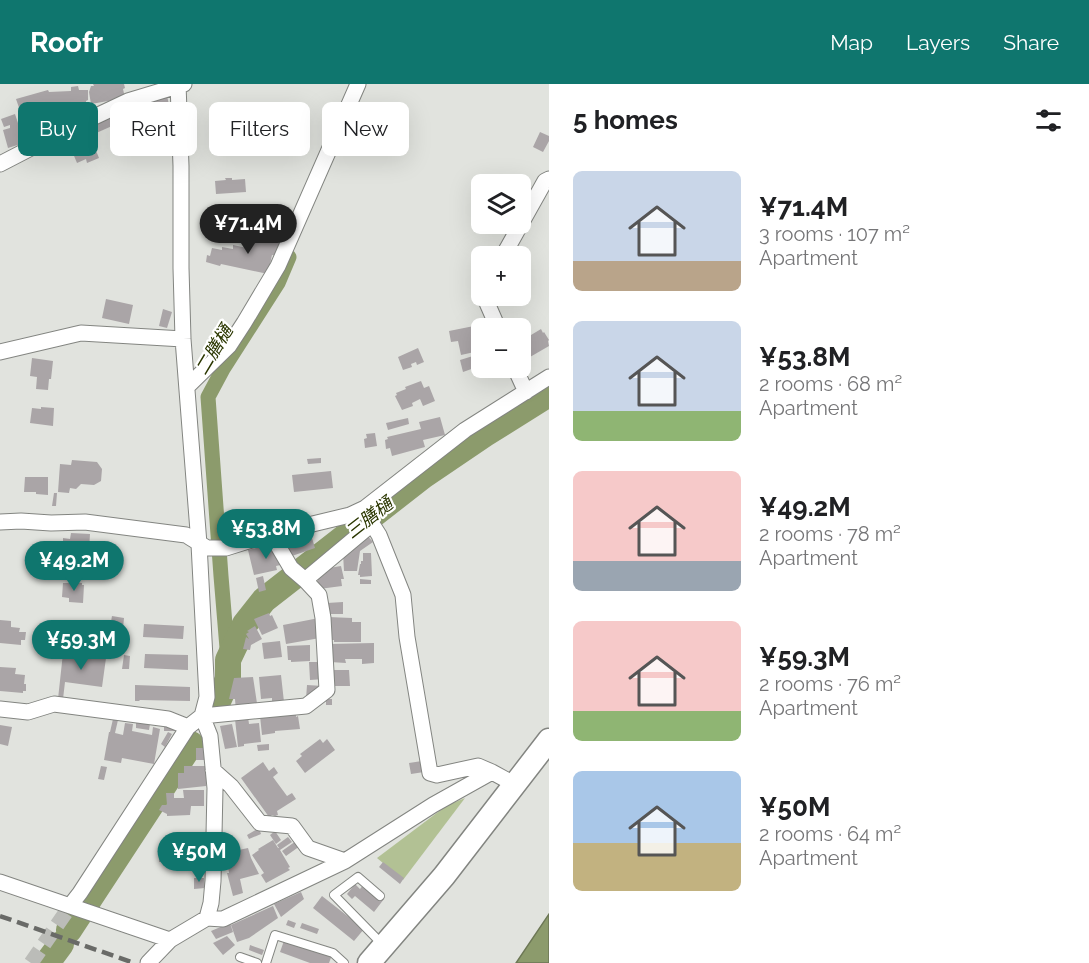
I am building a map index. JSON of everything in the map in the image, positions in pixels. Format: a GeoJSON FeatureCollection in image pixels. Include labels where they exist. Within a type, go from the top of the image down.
{"type":"FeatureCollection","features":[{"type":"Feature","properties":{"kind":"street"},"geometry":{"type":"LineString","coordinates":[[188,386],[229,346],[278,266],[358,84]]}},
{"type":"Feature","properties":{"kind":"street"},"geometry":{"type":"LineString","coordinates":[[0,164],[128,101],[180,85],[183,339],[203,546],[207,697],[201,716],[188,727],[148,789],[80,907]]}},
{"type":"Feature","properties":{"kind":"street"},"geometry":{"type":"LineString","coordinates":[[509,246],[545,181],[549,179]]}},
{"type":"Feature","properties":{"kind":"street"},"geometry":{"type":"LineString","coordinates":[[0,352],[81,333],[183,339]]}},
{"type":"Feature","properties":{"kind":"street"},"geometry":{"type":"LineString","coordinates":[[0,522],[96,523],[186,535],[203,546],[226,548],[350,515],[365,508],[465,429],[549,377]]}},
{"type":"Feature","properties":{"kind":"street"},"geometry":{"type":"LineString","coordinates":[[520,378],[526,392]]}},
{"type":"Feature","properties":{"kind":"street"},"geometry":{"type":"LineString","coordinates":[[365,508],[380,535],[403,595],[407,637],[430,773],[437,775],[478,766],[514,784]]}},
{"type":"Feature","properties":{"kind":"street"},"geometry":{"type":"LineString","coordinates":[[305,580],[372,524]]}},
{"type":"Feature","properties":{"kind":"street"},"geometry":{"type":"LineString","coordinates":[[201,716],[306,706],[327,690],[323,618],[319,595],[291,568],[272,534]]}},
{"type":"Feature","properties":{"kind":"street"},"geometry":{"type":"LineString","coordinates":[[0,709],[28,712],[54,704],[168,719],[188,727]]}},
{"type":"Feature","properties":{"kind":"street"},"geometry":{"type":"LineString","coordinates":[[201,716],[210,736],[215,788],[213,881],[207,918]]}},
{"type":"Feature","properties":{"kind":"street"},"geometry":{"type":"LineString","coordinates":[[376,954],[444,876],[549,740]]}},
{"type":"Feature","properties":{"kind":"street"},"geometry":{"type":"LineString","coordinates":[[213,770],[231,786],[260,823],[292,826],[308,848],[345,861]]}},
{"type":"Feature","properties":{"kind":"street"},"geometry":{"type":"LineString","coordinates":[[148,963],[171,940],[207,918],[223,919],[345,861],[433,805],[492,772]]}},
{"type":"Feature","properties":{"kind":"street"},"geometry":{"type":"LineString","coordinates":[[0,882],[80,907],[171,940]]}},
{"type":"Feature","properties":{"kind":"lane"},"geometry":{"type":"LineString","coordinates":[[376,954],[334,895],[358,877],[380,896]]}},
{"type":"Feature","properties":{"kind":"lane"},"geometry":{"type":"LineString","coordinates":[[266,963],[275,935],[333,953],[344,963]]}},
{"type":"Feature","properties":{"kind":"lane"},"geometry":{"type":"LineString","coordinates":[[240,957],[257,963]]}},
{"type":"Feature","properties":{"kind":"shaded area"},"geometry":{"type":"Polygon","coordinates":[[[465,798],[403,880],[377,858],[446,806],[465,798]]]}},
{"type":"Feature","properties":{"kind":"shaded area"},"geometry":{"type":"Polygon","coordinates":[[[549,914],[549,963],[516,963],[549,914]]]}},
{"type":"Feature","properties":{"kind":"building"},"geometry":{"type":"Polygon","coordinates":[[[93,84],[124,84],[125,98],[91,102],[89,92],[91,86],[94,86],[93,84]]]}},
{"type":"Feature","properties":{"kind":"building"},"geometry":{"type":"Polygon","coordinates":[[[78,86],[79,90],[88,90],[88,100],[86,102],[18,102],[18,105],[16,99],[48,90],[49,92],[71,91],[71,87],[78,86]]]}},
{"type":"Feature","properties":{"kind":"building"},"geometry":{"type":"Polygon","coordinates":[[[167,95],[168,102],[144,102],[167,95]]]}},
{"type":"Feature","properties":{"kind":"building"},"geometry":{"type":"Polygon","coordinates":[[[110,113],[110,127],[98,132],[98,118],[110,113]]]}},
{"type":"Feature","properties":{"kind":"building"},"geometry":{"type":"Polygon","coordinates":[[[15,114],[18,123],[18,145],[8,148],[3,130],[10,128],[10,125],[4,127],[1,119],[15,114]]]}},
{"type":"Feature","properties":{"kind":"building"},"geometry":{"type":"Polygon","coordinates":[[[540,132],[549,136],[543,152],[533,147],[540,132]]]}},
{"type":"Feature","properties":{"kind":"building"},"geometry":{"type":"Polygon","coordinates":[[[74,156],[98,156],[99,158],[87,163],[86,159],[77,163],[74,156]]]}},
{"type":"Feature","properties":{"kind":"building"},"geometry":{"type":"Polygon","coordinates":[[[225,178],[245,179],[246,192],[216,194],[215,181],[226,180],[225,178]]]}},
{"type":"Feature","properties":{"kind":"building"},"geometry":{"type":"Polygon","coordinates":[[[267,235],[266,238],[283,239],[276,256],[272,255],[268,274],[206,262],[207,255],[210,256],[212,248],[233,249],[233,245],[247,248],[249,237],[267,235]]]}},
{"type":"Feature","properties":{"kind":"building"},"geometry":{"type":"Polygon","coordinates":[[[106,299],[133,305],[129,324],[102,318],[106,299]]]}},
{"type":"Feature","properties":{"kind":"building"},"geometry":{"type":"Polygon","coordinates":[[[163,309],[172,312],[167,328],[159,326],[163,309]]]}},
{"type":"Feature","properties":{"kind":"building"},"geometry":{"type":"Polygon","coordinates":[[[471,327],[471,353],[461,355],[458,341],[451,342],[449,331],[471,327]]]}},
{"type":"Feature","properties":{"kind":"building"},"geometry":{"type":"Polygon","coordinates":[[[541,329],[549,340],[549,346],[531,356],[531,335],[541,329]]]}},
{"type":"Feature","properties":{"kind":"building"},"geometry":{"type":"Polygon","coordinates":[[[418,348],[424,362],[417,365],[416,362],[411,364],[412,367],[403,370],[398,357],[418,348]]]}},
{"type":"Feature","properties":{"kind":"building"},"geometry":{"type":"Polygon","coordinates":[[[471,357],[471,369],[463,372],[460,360],[471,357]]]}},
{"type":"Feature","properties":{"kind":"building"},"geometry":{"type":"Polygon","coordinates":[[[32,358],[53,361],[48,390],[36,389],[37,377],[30,376],[32,358]]]}},
{"type":"Feature","properties":{"kind":"building"},"geometry":{"type":"Polygon","coordinates":[[[421,381],[424,388],[429,386],[435,401],[423,406],[420,399],[412,403],[413,406],[402,410],[395,396],[396,393],[421,381]]]}},
{"type":"Feature","properties":{"kind":"building"},"geometry":{"type":"Polygon","coordinates":[[[41,407],[54,408],[53,426],[30,423],[32,408],[41,409],[41,407]]]}},
{"type":"Feature","properties":{"kind":"building"},"geometry":{"type":"Polygon","coordinates":[[[440,417],[445,435],[423,440],[425,447],[392,456],[390,448],[386,449],[387,437],[421,429],[419,422],[440,417]]]}},
{"type":"Feature","properties":{"kind":"building"},"geometry":{"type":"Polygon","coordinates":[[[408,418],[409,424],[388,430],[386,423],[408,418]]]}},
{"type":"Feature","properties":{"kind":"building"},"geometry":{"type":"Polygon","coordinates":[[[375,433],[377,446],[365,448],[366,434],[375,433]]]}},
{"type":"Feature","properties":{"kind":"building"},"geometry":{"type":"Polygon","coordinates":[[[321,458],[321,463],[308,464],[307,459],[321,458]]]}},
{"type":"Feature","properties":{"kind":"building"},"geometry":{"type":"Polygon","coordinates":[[[72,460],[97,462],[102,469],[101,481],[94,485],[81,484],[76,489],[70,488],[69,493],[58,492],[60,464],[71,465],[72,460]]]}},
{"type":"Feature","properties":{"kind":"building"},"geometry":{"type":"Polygon","coordinates":[[[331,471],[333,488],[294,492],[292,475],[331,471]]]}},
{"type":"Feature","properties":{"kind":"building"},"geometry":{"type":"Polygon","coordinates":[[[25,477],[48,477],[48,495],[24,492],[25,477]]]}},
{"type":"Feature","properties":{"kind":"building"},"geometry":{"type":"Polygon","coordinates":[[[54,493],[57,493],[56,506],[52,506],[54,493]]]}},
{"type":"Feature","properties":{"kind":"building"},"geometry":{"type":"Polygon","coordinates":[[[309,528],[315,548],[289,557],[283,536],[309,528]]]}},
{"type":"Feature","properties":{"kind":"building"},"geometry":{"type":"Polygon","coordinates":[[[71,533],[90,534],[88,567],[81,566],[80,579],[66,578],[67,565],[58,564],[63,538],[70,539],[71,533]]]}},
{"type":"Feature","properties":{"kind":"building"},"geometry":{"type":"Polygon","coordinates":[[[367,535],[373,542],[360,551],[357,571],[344,571],[343,553],[367,535]]]}},
{"type":"Feature","properties":{"kind":"building"},"geometry":{"type":"Polygon","coordinates":[[[264,546],[265,552],[281,548],[285,564],[276,566],[277,570],[254,575],[248,550],[264,546]]]}},
{"type":"Feature","properties":{"kind":"building"},"geometry":{"type":"Polygon","coordinates":[[[363,553],[371,553],[372,576],[360,577],[358,575],[363,553]]]}},
{"type":"Feature","properties":{"kind":"building"},"geometry":{"type":"Polygon","coordinates":[[[341,566],[344,579],[341,579],[342,586],[319,589],[317,574],[329,568],[341,566]]]}},
{"type":"Feature","properties":{"kind":"building"},"geometry":{"type":"Polygon","coordinates":[[[263,576],[266,590],[259,592],[256,578],[263,576]]]}},
{"type":"Feature","properties":{"kind":"building"},"geometry":{"type":"Polygon","coordinates":[[[360,579],[371,580],[371,584],[360,584],[360,579]]]}},
{"type":"Feature","properties":{"kind":"building"},"geometry":{"type":"Polygon","coordinates":[[[63,583],[84,585],[83,603],[69,602],[69,598],[62,597],[63,583]]]}},
{"type":"Feature","properties":{"kind":"building"},"geometry":{"type":"Polygon","coordinates":[[[343,602],[343,614],[327,614],[327,603],[343,602]]]}},
{"type":"Feature","properties":{"kind":"building"},"geometry":{"type":"Polygon","coordinates":[[[269,613],[278,628],[262,635],[254,619],[269,613]]]}},
{"type":"Feature","properties":{"kind":"building"},"geometry":{"type":"Polygon","coordinates":[[[112,616],[124,618],[123,629],[110,627],[112,616]]]}},
{"type":"Feature","properties":{"kind":"building"},"geometry":{"type":"Polygon","coordinates":[[[328,617],[352,618],[352,622],[361,622],[361,642],[328,640],[328,617]]]}},
{"type":"Feature","properties":{"kind":"building"},"geometry":{"type":"Polygon","coordinates":[[[319,618],[320,638],[286,644],[283,625],[319,618]]]}},
{"type":"Feature","properties":{"kind":"building"},"geometry":{"type":"Polygon","coordinates":[[[0,620],[11,621],[11,627],[20,628],[19,632],[26,632],[25,640],[21,640],[21,645],[0,643],[0,620]]]}},
{"type":"Feature","properties":{"kind":"building"},"geometry":{"type":"Polygon","coordinates":[[[144,624],[184,626],[183,639],[143,637],[144,624]]]}},
{"type":"Feature","properties":{"kind":"building"},"geometry":{"type":"Polygon","coordinates":[[[255,626],[262,639],[251,645],[250,650],[243,649],[246,637],[249,639],[247,631],[255,626]]]}},
{"type":"Feature","properties":{"kind":"building"},"geometry":{"type":"Polygon","coordinates":[[[280,641],[282,657],[264,659],[262,643],[280,641]]]}},
{"type":"Feature","properties":{"kind":"building"},"geometry":{"type":"Polygon","coordinates":[[[374,643],[374,663],[362,664],[362,659],[345,659],[346,663],[330,662],[329,644],[374,643]]]}},
{"type":"Feature","properties":{"kind":"building"},"geometry":{"type":"Polygon","coordinates":[[[310,645],[310,661],[291,662],[288,660],[287,646],[310,645]]]}},
{"type":"Feature","properties":{"kind":"building"},"geometry":{"type":"Polygon","coordinates":[[[63,653],[106,658],[102,687],[65,682],[63,699],[58,699],[63,653]]]}},
{"type":"Feature","properties":{"kind":"building"},"geometry":{"type":"Polygon","coordinates":[[[145,654],[188,655],[188,670],[144,668],[145,654]]]}},
{"type":"Feature","properties":{"kind":"building"},"geometry":{"type":"Polygon","coordinates":[[[124,655],[130,656],[129,669],[122,669],[124,655]]]}},
{"type":"Feature","properties":{"kind":"building"},"geometry":{"type":"Polygon","coordinates":[[[309,662],[323,662],[324,679],[310,680],[309,662]]]}},
{"type":"Feature","properties":{"kind":"building"},"geometry":{"type":"Polygon","coordinates":[[[0,667],[16,668],[15,674],[25,675],[26,691],[23,693],[0,691],[0,667]]]}},
{"type":"Feature","properties":{"kind":"building"},"geometry":{"type":"Polygon","coordinates":[[[330,670],[349,670],[350,686],[331,686],[330,670]]]}},
{"type":"Feature","properties":{"kind":"building"},"geometry":{"type":"Polygon","coordinates":[[[281,675],[284,702],[272,703],[272,698],[261,699],[259,677],[281,675]]]}},
{"type":"Feature","properties":{"kind":"building"},"geometry":{"type":"Polygon","coordinates":[[[253,677],[258,710],[236,711],[235,699],[229,699],[234,678],[253,677]]]}},
{"type":"Feature","properties":{"kind":"building"},"geometry":{"type":"Polygon","coordinates":[[[135,685],[190,687],[190,701],[135,701],[135,685]]]}},
{"type":"Feature","properties":{"kind":"building"},"geometry":{"type":"Polygon","coordinates":[[[307,685],[323,686],[306,699],[307,685]]]}},
{"type":"Feature","properties":{"kind":"building"},"geometry":{"type":"Polygon","coordinates":[[[326,699],[332,699],[332,705],[326,705],[326,699]]]}},
{"type":"Feature","properties":{"kind":"building"},"geometry":{"type":"Polygon","coordinates":[[[296,713],[300,729],[275,731],[275,733],[262,735],[260,716],[296,713]]]}},
{"type":"Feature","properties":{"kind":"building"},"geometry":{"type":"Polygon","coordinates":[[[248,717],[249,724],[259,723],[261,742],[238,747],[235,719],[248,717]]]}},
{"type":"Feature","properties":{"kind":"building"},"geometry":{"type":"Polygon","coordinates":[[[113,719],[118,720],[115,733],[123,735],[125,723],[133,724],[132,731],[152,735],[153,727],[160,729],[154,764],[122,758],[121,763],[104,760],[113,719]]]}},
{"type":"Feature","properties":{"kind":"building"},"geometry":{"type":"Polygon","coordinates":[[[136,722],[150,724],[149,730],[136,728],[136,722]]]}},
{"type":"Feature","properties":{"kind":"building"},"geometry":{"type":"Polygon","coordinates":[[[232,724],[237,747],[225,749],[220,726],[232,724]]]}},
{"type":"Feature","properties":{"kind":"building"},"geometry":{"type":"Polygon","coordinates":[[[0,725],[12,727],[8,746],[0,744],[0,725]]]}},
{"type":"Feature","properties":{"kind":"building"},"geometry":{"type":"Polygon","coordinates":[[[164,726],[174,727],[175,731],[164,731],[164,726]]]}},
{"type":"Feature","properties":{"kind":"building"},"geometry":{"type":"Polygon","coordinates":[[[168,732],[172,734],[165,747],[161,744],[168,732]]]}},
{"type":"Feature","properties":{"kind":"building"},"geometry":{"type":"Polygon","coordinates":[[[320,739],[323,743],[327,739],[335,750],[305,773],[296,761],[302,756],[300,754],[320,739]]]}},
{"type":"Feature","properties":{"kind":"building"},"geometry":{"type":"Polygon","coordinates":[[[269,744],[269,750],[258,751],[257,745],[269,744]]]}},
{"type":"Feature","properties":{"kind":"building"},"geometry":{"type":"Polygon","coordinates":[[[196,748],[204,748],[204,760],[196,760],[196,748]]]}},
{"type":"Feature","properties":{"kind":"building"},"geometry":{"type":"Polygon","coordinates":[[[422,761],[424,772],[411,774],[409,763],[422,761]]]}},
{"type":"Feature","properties":{"kind":"building"},"geometry":{"type":"Polygon","coordinates":[[[263,762],[269,771],[274,767],[278,773],[273,777],[287,796],[292,793],[296,799],[277,811],[278,815],[269,817],[241,778],[263,762]]]}},
{"type":"Feature","properties":{"kind":"building"},"geometry":{"type":"Polygon","coordinates":[[[101,766],[107,767],[104,780],[98,779],[101,766]]]}},
{"type":"Feature","properties":{"kind":"building"},"geometry":{"type":"Polygon","coordinates":[[[184,766],[206,766],[206,786],[178,789],[178,773],[184,773],[184,766]]]}},
{"type":"Feature","properties":{"kind":"building"},"geometry":{"type":"Polygon","coordinates":[[[183,790],[204,790],[204,806],[191,806],[190,815],[167,816],[159,810],[162,805],[167,805],[166,793],[174,793],[174,798],[184,798],[183,790]]]}},
{"type":"Feature","properties":{"kind":"building"},"geometry":{"type":"Polygon","coordinates":[[[259,828],[261,834],[249,839],[247,835],[259,828]]]}},
{"type":"Feature","properties":{"kind":"building"},"geometry":{"type":"Polygon","coordinates":[[[275,831],[281,840],[276,844],[270,835],[275,831]]]}},
{"type":"Feature","properties":{"kind":"building"},"geometry":{"type":"Polygon","coordinates":[[[288,837],[292,842],[280,850],[290,870],[266,883],[261,875],[264,873],[252,855],[273,840],[279,848],[277,845],[288,837]]]}},
{"type":"Feature","properties":{"kind":"building"},"geometry":{"type":"Polygon","coordinates":[[[296,841],[300,846],[286,856],[282,851],[296,841]]]}},
{"type":"Feature","properties":{"kind":"building"},"geometry":{"type":"Polygon","coordinates":[[[198,842],[205,842],[205,848],[198,848],[198,842]]]}},
{"type":"Feature","properties":{"kind":"building"},"geometry":{"type":"Polygon","coordinates":[[[248,848],[259,874],[240,879],[243,893],[233,896],[225,853],[248,848]]]}},
{"type":"Feature","properties":{"kind":"building"},"geometry":{"type":"Polygon","coordinates":[[[196,850],[196,868],[175,869],[175,867],[169,867],[169,862],[159,862],[159,851],[196,850]]]}},
{"type":"Feature","properties":{"kind":"building"},"geometry":{"type":"Polygon","coordinates":[[[383,862],[404,878],[400,884],[379,867],[383,862]]]}},
{"type":"Feature","properties":{"kind":"building"},"geometry":{"type":"Polygon","coordinates":[[[194,878],[204,878],[205,888],[194,889],[194,878]]]}},
{"type":"Feature","properties":{"kind":"building"},"geometry":{"type":"Polygon","coordinates":[[[355,884],[360,889],[364,884],[384,899],[374,912],[355,896],[352,899],[347,894],[355,884]]]}},
{"type":"Feature","properties":{"kind":"building"},"geometry":{"type":"Polygon","coordinates":[[[301,892],[304,899],[281,917],[274,904],[301,892]]]}},
{"type":"Feature","properties":{"kind":"building"},"geometry":{"type":"Polygon","coordinates":[[[322,896],[364,929],[354,941],[313,908],[322,896]]]}},
{"type":"Feature","properties":{"kind":"building"},"geometry":{"type":"Polygon","coordinates":[[[273,906],[278,918],[249,938],[237,942],[231,925],[273,906]]]}},
{"type":"Feature","properties":{"kind":"building"},"geometry":{"type":"Polygon","coordinates":[[[288,920],[296,923],[294,928],[286,925],[288,920]]]}},
{"type":"Feature","properties":{"kind":"building"},"geometry":{"type":"Polygon","coordinates":[[[230,923],[233,932],[216,939],[211,931],[230,923]]]}},
{"type":"Feature","properties":{"kind":"building"},"geometry":{"type":"Polygon","coordinates":[[[302,923],[319,929],[317,934],[300,928],[302,923]]]}},
{"type":"Feature","properties":{"kind":"building"},"geometry":{"type":"Polygon","coordinates":[[[227,936],[235,945],[223,955],[213,943],[227,936]]]}},
{"type":"Feature","properties":{"kind":"building"},"geometry":{"type":"Polygon","coordinates":[[[285,938],[332,955],[329,963],[310,963],[280,952],[285,938]]]}},
{"type":"Feature","properties":{"kind":"building"},"geometry":{"type":"Polygon","coordinates":[[[250,945],[264,950],[262,955],[249,950],[250,945]]]}},
{"type":"Feature","properties":{"kind":"waterway","name":"二膳樋"},"geometry":{"type":"LineString","coordinates":[[228,660],[208,397],[223,369],[278,283],[289,257]]}},
{"type":"Feature","properties":{"kind":"waterway","name":"三膳樋"},"geometry":{"type":"LineString","coordinates":[[215,708],[228,679],[228,660],[245,624],[264,600],[423,476],[549,394]]}},
{"type":"Feature","properties":{"kind":"waterway","name":"三膳樋"},"geometry":{"type":"LineString","coordinates":[[69,930],[191,744]]}},
{"type":"Feature","properties":{"kind":"waterway","name":"三膳樋"},"geometry":{"type":"LineString","coordinates":[[47,963],[61,944]]}},
{"type":"Feature","properties":{"kind":"tunnel"},"geometry":{"type":"LineString","coordinates":[[31,963],[73,902]]}},
{"type":"Feature","properties":{"kind":"railway"},"geometry":{"type":"LineString","coordinates":[[0,916],[134,963]]}}]}
